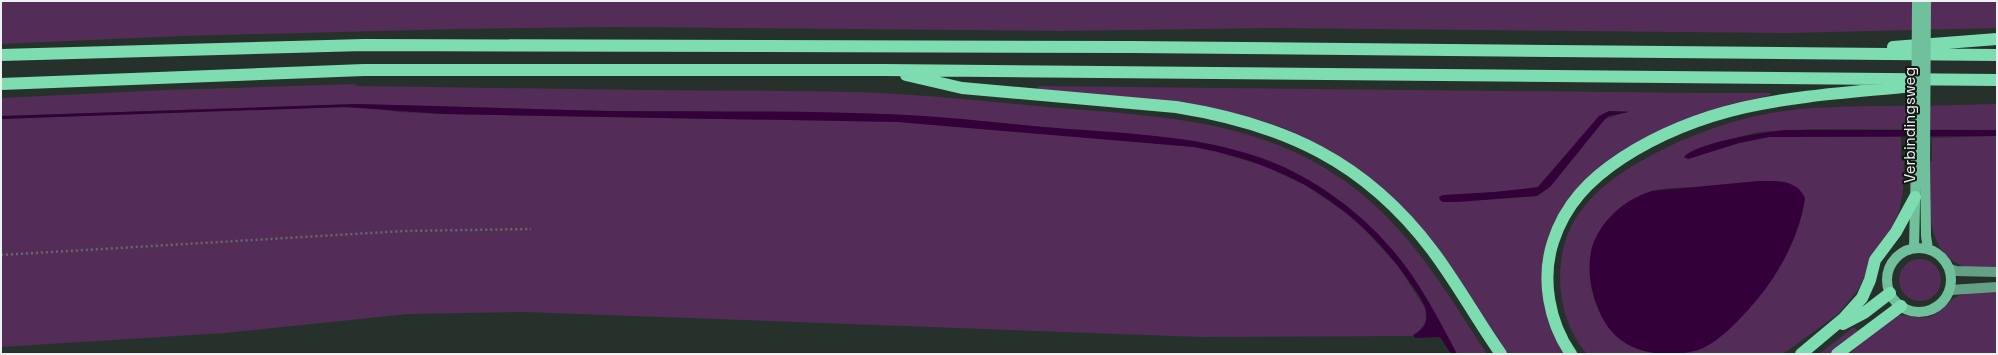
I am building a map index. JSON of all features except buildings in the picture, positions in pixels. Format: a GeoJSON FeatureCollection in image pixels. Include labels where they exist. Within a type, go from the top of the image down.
{"type":"FeatureCollection","features":[{"type":"Feature","properties":{"kind":"highway"},"geometry":{"type":"LineString","coordinates":[[1812,54],[1997,39]]}},
{"type":"Feature","properties":{"kind":"highway"},"geometry":{"type":"LineString","coordinates":[[1,55],[364,45],[1132,47],[1997,55]]}},
{"type":"Feature","properties":{"kind":"highway"},"geometry":{"type":"LineString","coordinates":[[1,84],[364,70],[884,70],[1997,80]]}},
{"type":"Feature","properties":{"kind":"highway"},"geometry":{"type":"LineString","coordinates":[[884,70],[962,88],[1201,111],[1246,121],[1302,142],[1361,178],[1399,212],[1446,268],[1501,354]]}},
{"type":"Feature","properties":{"kind":"highway"},"geometry":{"type":"LineString","coordinates":[[1572,354],[1557,328],[1552,311],[1548,291],[1549,253],[1561,219],[1571,203],[1594,178],[1609,166],[1666,133],[1691,122],[1730,109],[1795,98],[1973,80]]}},
{"type":"Feature","properties":{"kind":"highway"},"geometry":{"type":"LineString","coordinates":[[1801,354],[1854,308],[1862,298],[1870,280],[1875,260],[1896,232],[1915,198]]}},
{"type":"Feature","properties":{"kind":"highway"},"geometry":{"type":"LineString","coordinates":[[1829,330],[1864,313],[1890,293]]}},
{"type":"Feature","properties":{"kind":"highway"},"geometry":{"type":"LineString","coordinates":[[1837,354],[1901,306]]}},
{"type":"Feature","properties":{"kind":"main road","name":"Verbindingsweg"},"geometry":{"type":"LineString","coordinates":[[1918,1],[1920,161],[1928,249]]}},
{"type":"Feature","properties":{"kind":"main road","name":"Verbindingsweg"},"geometry":{"type":"LineString","coordinates":[[1914,248],[1915,198],[1920,161],[1926,1]]}},
{"type":"Feature","properties":{"kind":"main road"},"geometry":{"type":"LineString","coordinates":[[1914,248],[1928,249],[1944,259],[1950,269],[1950,290],[1943,302],[1928,311],[1910,310],[1901,306],[1890,293],[1887,285],[1889,268],[1900,254],[1914,248]]}},
{"type":"Feature","properties":{"kind":"main road"},"geometry":{"type":"LineString","coordinates":[[1950,269],[1956,271],[1997,272]]}},
{"type":"Feature","properties":{"kind":"main road"},"geometry":{"type":"LineString","coordinates":[[1950,290],[1997,287]]}},
{"type":"Feature","properties":{"kind":"path"},"geometry":{"type":"LineString","coordinates":[[1,255],[404,231],[531,229]]}},
{"type":"Feature","properties":{"kind":"shaded area"},"geometry":{"type":"Polygon","coordinates":[[[1,1],[1997,1],[1997,28],[1790,33],[1273,28],[1060,31],[615,27],[458,29],[182,36],[1,44],[1,1]]]}},
{"type":"Feature","properties":{"kind":"shaded area"},"geometry":{"type":"Polygon","coordinates":[[[355,84],[356,86],[880,93],[1151,116],[1219,127],[1252,136],[1285,148],[1316,163],[1345,182],[1371,202],[1394,224],[1414,247],[1451,298],[1487,354],[1457,354],[1430,304],[1406,267],[1377,233],[1344,204],[1306,179],[1264,159],[1196,141],[909,115],[837,113],[605,111],[356,104],[1,116],[1,98],[165,90],[355,84]]]}},
{"type":"Feature","properties":{"kind":"shaded area"},"geometry":{"type":"Polygon","coordinates":[[[1038,86],[1771,93],[1771,95],[1727,105],[1685,120],[1596,171],[1571,195],[1554,223],[1544,254],[1566,354],[1507,354],[1450,265],[1326,149],[1284,128],[1223,110],[1038,90],[1038,86]],[[1609,111],[1599,116],[1538,187],[1531,189],[1441,196],[1456,202],[1537,196],[1550,187],[1605,119],[1629,111],[1609,111]]]}},
{"type":"Feature","properties":{"kind":"shaded area"},"geometry":{"type":"Polygon","coordinates":[[[356,104],[608,111],[870,113],[942,117],[1168,137],[1229,148],[1258,157],[1306,178],[1343,203],[1361,218],[1377,233],[1406,267],[1429,303],[1457,354],[1451,354],[1440,337],[1415,338],[1413,335],[1424,325],[1427,316],[1421,298],[1378,243],[1351,217],[1321,195],[1292,178],[1265,166],[1237,157],[1194,147],[898,122],[443,114],[345,107],[1,119],[1,116],[356,104]]]}},
{"type":"Feature","properties":{"kind":"shaded area"},"geometry":{"type":"Polygon","coordinates":[[[1997,104],[1997,130],[1813,129],[1758,132],[1711,144],[1688,159],[1739,143],[1769,137],[1901,137],[1901,160],[1904,161],[1903,191],[1899,212],[1889,233],[1873,253],[1866,275],[1857,291],[1838,314],[1783,354],[1587,354],[1579,343],[1567,320],[1561,295],[1560,268],[1566,241],[1571,227],[1586,204],[1607,184],[1631,167],[1681,141],[1716,127],[1771,113],[1834,107],[1997,104]],[[1697,187],[1663,189],[1638,196],[1615,213],[1598,236],[1590,263],[1590,284],[1595,302],[1723,335],[1764,290],[1786,256],[1801,218],[1805,198],[1697,187]]]}},
{"type":"Feature","properties":{"kind":"shaded area"},"geometry":{"type":"Polygon","coordinates":[[[364,107],[399,112],[443,114],[898,122],[1194,147],[1262,165],[1305,185],[1346,213],[1364,229],[1398,266],[1425,308],[1426,319],[1424,325],[1414,336],[1201,337],[524,312],[408,314],[225,333],[1,347],[1,119],[291,108],[364,107]]]}},
{"type":"Feature","properties":{"kind":"shaded area"},"geometry":{"type":"Polygon","coordinates":[[[1609,111],[1629,112],[1609,116],[1605,119],[1550,187],[1537,196],[1456,202],[1443,202],[1440,200],[1439,197],[1443,195],[1495,192],[1538,187],[1599,116],[1609,111]]]}},
{"type":"Feature","properties":{"kind":"shaded area"},"geometry":{"type":"Polygon","coordinates":[[[1785,130],[1997,130],[1997,136],[1769,137],[1739,143],[1688,159],[1684,157],[1702,147],[1716,143],[1762,133],[1785,130]]]}},
{"type":"Feature","properties":{"kind":"shaded area"},"geometry":{"type":"Polygon","coordinates":[[[1997,136],[1997,268],[1964,267],[1948,257],[1939,246],[1934,233],[1929,204],[1932,138],[1997,136]]]}},
{"type":"Feature","properties":{"kind":"shaded area"},"geometry":{"type":"Polygon","coordinates":[[[1758,181],[1779,181],[1791,184],[1797,187],[1805,198],[1798,229],[1785,258],[1768,286],[1748,310],[1723,335],[1705,347],[1691,352],[1671,354],[1651,353],[1626,344],[1616,336],[1601,316],[1592,289],[1590,272],[1590,255],[1593,244],[1597,235],[1609,218],[1625,204],[1652,191],[1758,181]]]}},
{"type":"Feature","properties":{"kind":"shaded area"},"geometry":{"type":"Polygon","coordinates":[[[1920,259],[1928,261],[1937,269],[1941,280],[1939,288],[1931,297],[1920,301],[1912,299],[1903,291],[1899,280],[1901,272],[1909,263],[1920,259]]]}},
{"type":"Feature","properties":{"kind":"shaded area"},"geometry":{"type":"Polygon","coordinates":[[[1997,291],[1997,354],[1849,354],[1864,340],[1898,315],[1921,318],[1929,317],[1940,311],[1954,298],[1964,294],[1997,291]]]}},
{"type":"Feature","properties":{"kind":"shaded area"},"geometry":{"type":"Polygon","coordinates":[[[1854,327],[1858,331],[1829,354],[1819,354],[1854,327]]]}}]}
